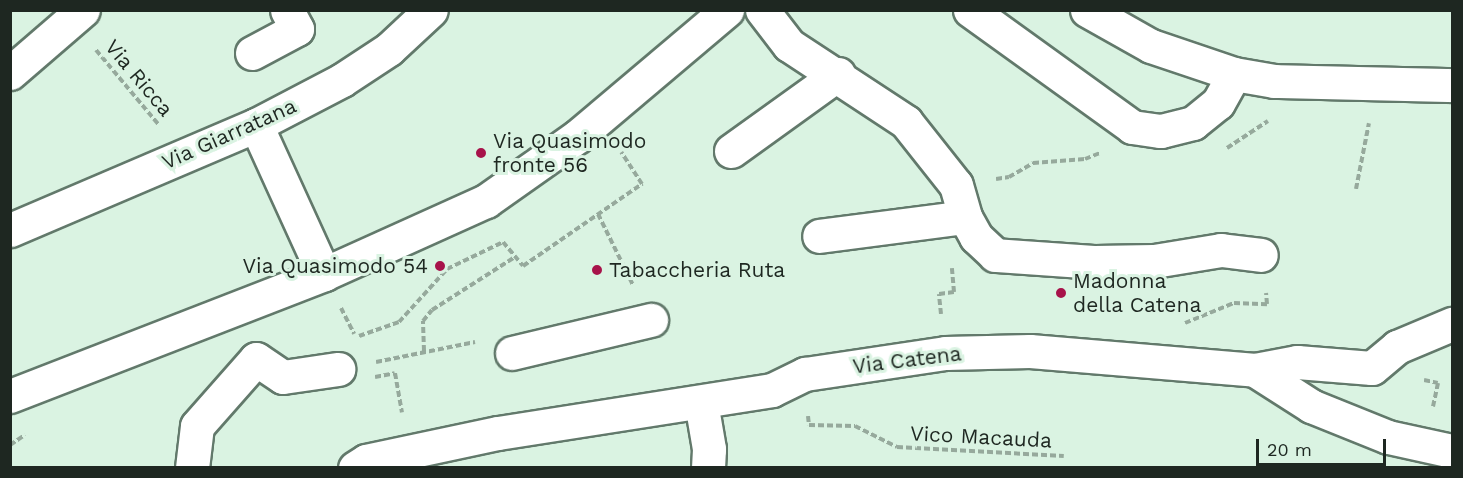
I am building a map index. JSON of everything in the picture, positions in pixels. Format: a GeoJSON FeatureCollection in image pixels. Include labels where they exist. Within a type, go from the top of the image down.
{"type":"FeatureCollection","features":[{"type":"Feature","properties":{"kind":"street"},"geometry":{"type":"LineString","coordinates":[[252,53],[297,29],[287,10]]}},
{"type":"Feature","properties":{"kind":"street","name":"Via Giarratana"},"geometry":{"type":"LineString","coordinates":[[10,230],[256,125],[342,80],[390,49],[431,10]]}},
{"type":"Feature","properties":{"kind":"street"},"geometry":{"type":"LineString","coordinates":[[10,396],[324,274],[486,201],[578,136],[727,10]]}},
{"type":"Feature","properties":{"kind":"street"},"geometry":{"type":"LineString","coordinates":[[762,10],[789,45],[838,74],[906,122],[956,185],[957,218],[995,255],[1095,262],[1154,261],[1221,250],[1261,255]]}},
{"type":"Feature","properties":{"kind":"street"},"geometry":{"type":"LineString","coordinates":[[970,10],[1132,127],[1161,131],[1193,123],[1218,103],[1234,74]]}},
{"type":"Feature","properties":{"kind":"street"},"geometry":{"type":"LineString","coordinates":[[1087,10],[1150,46],[1234,74],[1274,81],[1452,85]]}},
{"type":"Feature","properties":{"kind":"street"},"geometry":{"type":"LineString","coordinates":[[10,73],[77,15]]}},
{"type":"Feature","properties":{"kind":"street"},"geometry":{"type":"LineString","coordinates":[[731,151],[838,74]]}},
{"type":"Feature","properties":{"kind":"street"},"geometry":{"type":"LineString","coordinates":[[256,125],[324,274]]}},
{"type":"Feature","properties":{"kind":"street"},"geometry":{"type":"LineString","coordinates":[[819,236],[957,218]]}},
{"type":"Feature","properties":{"kind":"street"},"geometry":{"type":"LineString","coordinates":[[512,353],[651,320]]}},
{"type":"Feature","properties":{"kind":"street"},"geometry":{"type":"LineString","coordinates":[[1256,370],[1297,362],[1372,368],[1397,347],[1452,324]]}},
{"type":"Feature","properties":{"kind":"street","name":"Via Catena"},"geometry":{"type":"LineString","coordinates":[[355,468],[366,461],[498,433],[772,390],[805,374],[945,353],[1030,351],[1256,370],[1311,406],[1388,437],[1438,448]]}},
{"type":"Feature","properties":{"kind":"street"},"geometry":{"type":"LineString","coordinates":[[192,468],[197,426],[256,359],[283,377],[351,367]]}},
{"type":"Feature","properties":{"kind":"street"},"geometry":{"type":"LineString","coordinates":[[701,402],[708,468]]}},
{"type":"Feature","properties":{"kind":"path","name":"Via Ricca"},"geometry":{"type":"LineString","coordinates":[[77,15],[184,155]]}},
{"type":"Feature","properties":{"kind":"path"},"geometry":{"type":"LineString","coordinates":[[1221,148],[1232,147],[1272,118]]}},
{"type":"Feature","properties":{"kind":"path"},"geometry":{"type":"LineString","coordinates":[[1359,122],[1382,123]]}},
{"type":"Feature","properties":{"kind":"path"},"geometry":{"type":"LineString","coordinates":[[1356,189],[1370,122]]}},
{"type":"Feature","properties":{"kind":"path"},"geometry":{"type":"LineString","coordinates":[[956,185],[1009,177],[1033,163],[1085,159],[1101,153],[1108,156]]}},
{"type":"Feature","properties":{"kind":"path"},"geometry":{"type":"LineString","coordinates":[[945,353],[939,294],[954,292],[957,218]]}},
{"type":"Feature","properties":{"kind":"path"},"geometry":{"type":"LineString","coordinates":[[1173,327],[1234,303],[1267,304],[1261,255]]}},
{"type":"Feature","properties":{"kind":"path"},"geometry":{"type":"LineString","coordinates":[[424,351],[423,321],[432,310],[515,257]]}},
{"type":"Feature","properties":{"kind":"path"},"geometry":{"type":"LineString","coordinates":[[351,367],[468,344],[505,332],[512,353]]}},
{"type":"Feature","properties":{"kind":"path"},"geometry":{"type":"LineString","coordinates":[[351,367],[365,378],[395,373],[402,416]]}},
{"type":"Feature","properties":{"kind":"path"},"geometry":{"type":"LineString","coordinates":[[1372,368],[1438,383],[1438,448]]}},
{"type":"Feature","properties":{"kind":"path","name":"Vico Macauda"},"geometry":{"type":"LineString","coordinates":[[805,374],[808,425],[855,426],[897,447],[1064,456]]}},
{"type":"Feature","properties":{"kind":"place","name":"Via Quasimodo fronte 56"},"geometry":{"type":"Point","coordinates":[481,153]}},
{"type":"Feature","properties":{"kind":"place","name":"Via Quasimodo 54"},"geometry":{"type":"Point","coordinates":[440,266]}},
{"type":"Feature","properties":{"kind":"place","name":"Tabaccheria Ruta"},"geometry":{"type":"Point","coordinates":[597,270]}},
{"type":"Feature","properties":{"kind":"place","name":"Madonna della Catena"},"geometry":{"type":"Point","coordinates":[1061,293]}}]}
